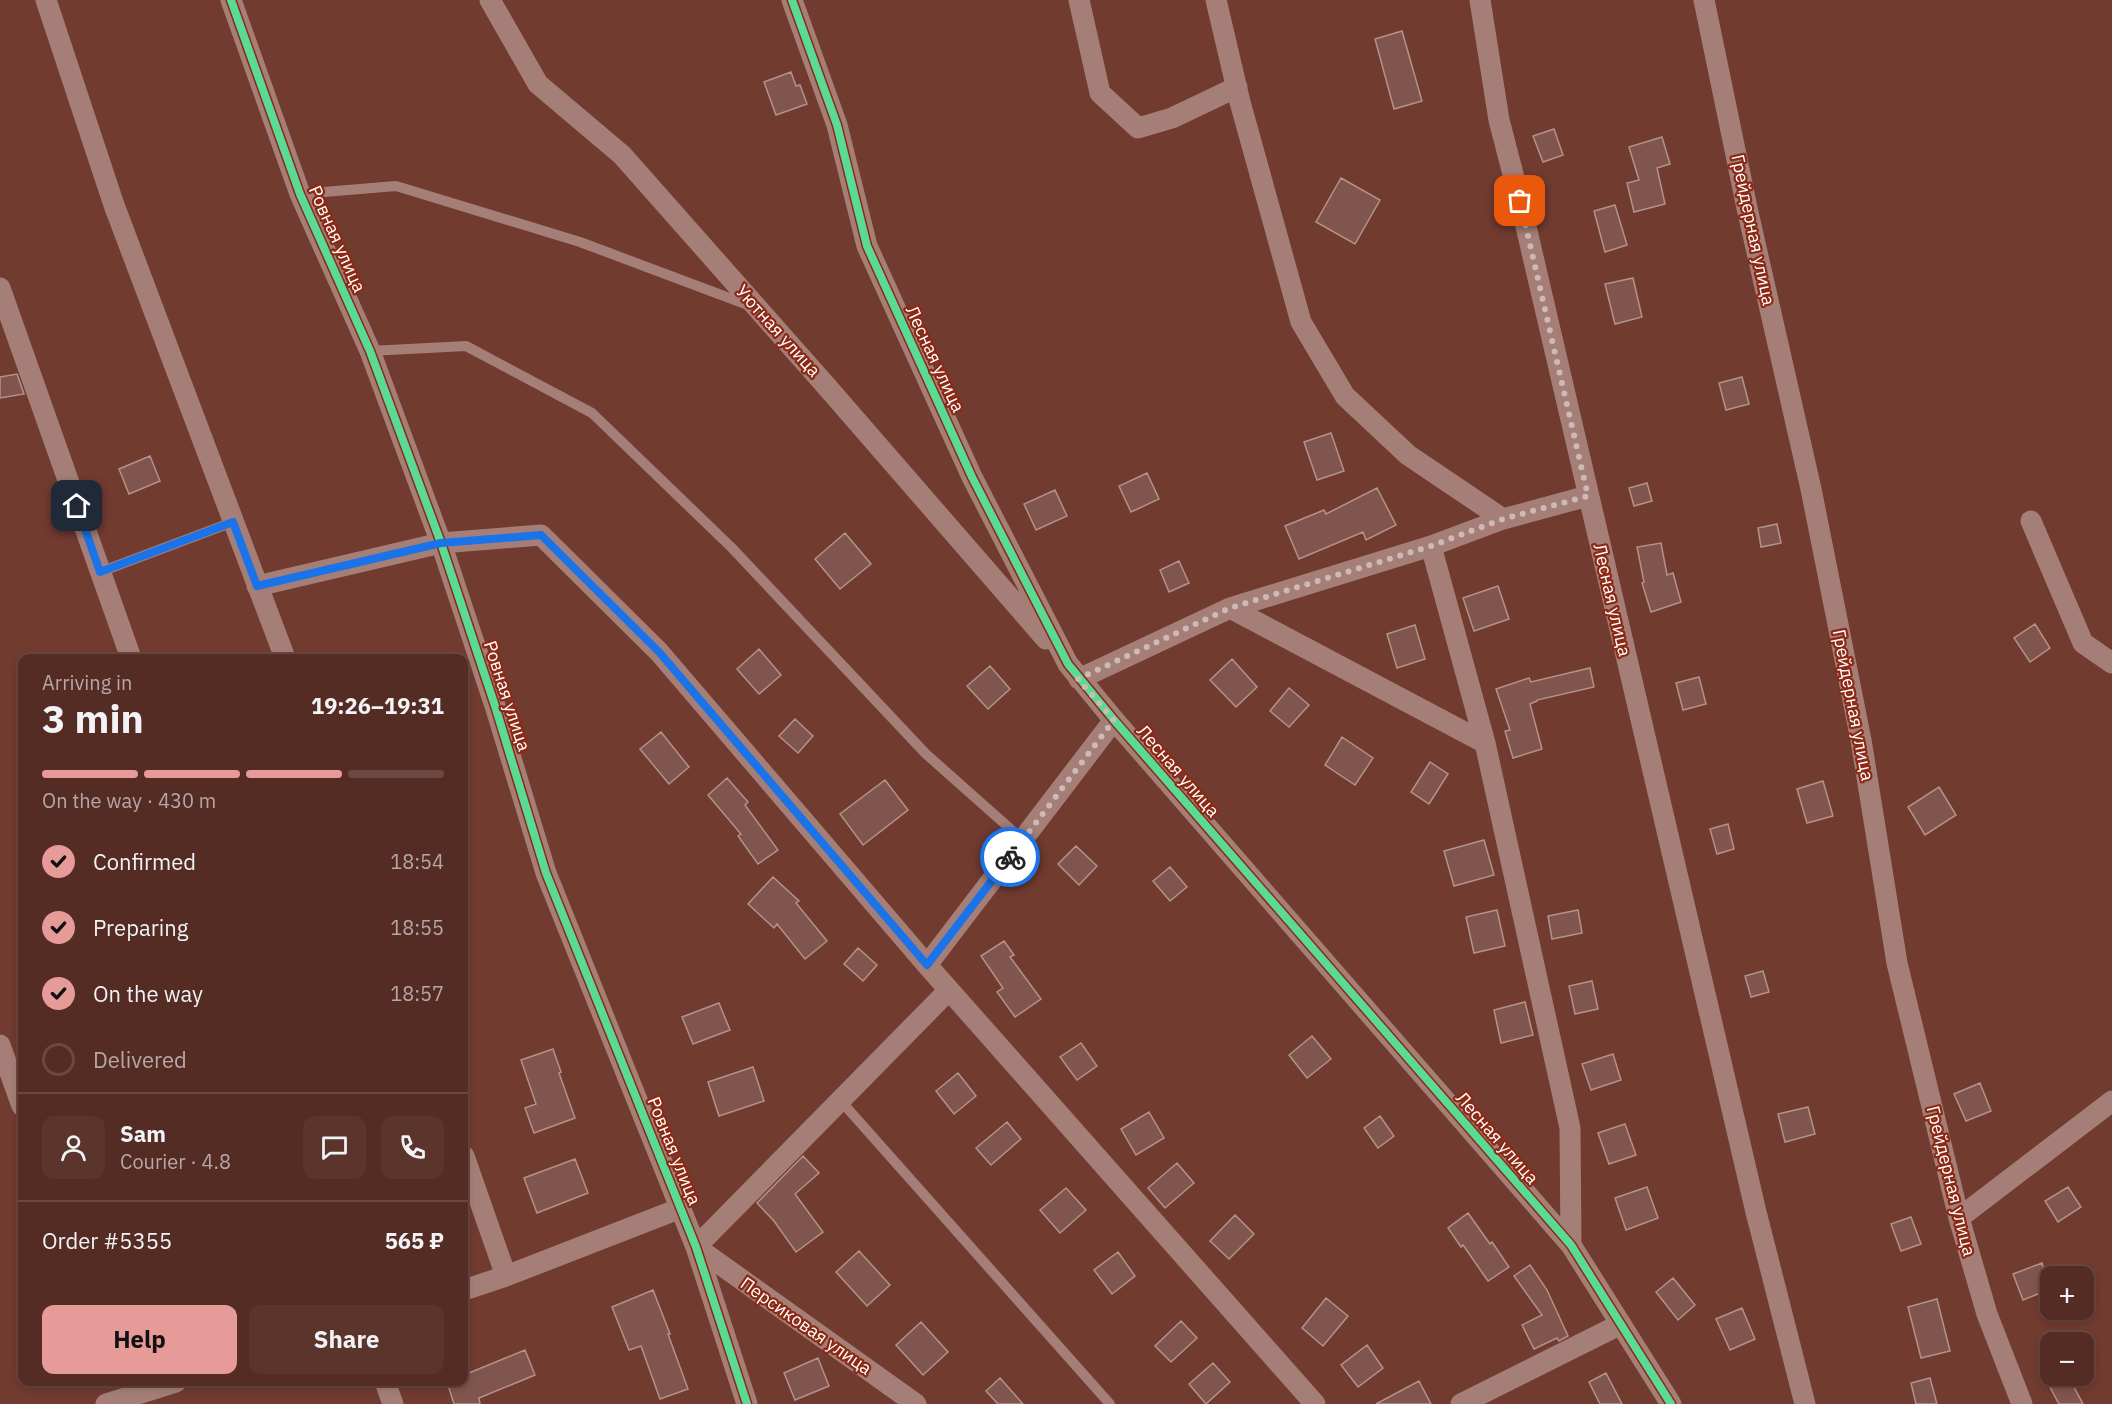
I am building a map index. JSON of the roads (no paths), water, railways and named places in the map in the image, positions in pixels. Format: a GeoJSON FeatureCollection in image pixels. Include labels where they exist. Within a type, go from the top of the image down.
{"type":"FeatureCollection","features":[{"type":"Feature","properties":{"kind":"street"},"geometry":{"type":"LineString","coordinates":[[46,0],[114,205],[283,654]]}},
{"type":"Feature","properties":{"kind":"street","name":"Ровная улица"},"geometry":{"type":"LineString","coordinates":[[231,0],[300,194],[370,351],[441,543],[496,709],[546,873],[696,1247],[747,1404]]}},
{"type":"Feature","properties":{"kind":"street","name":"Уютная улица"},"geometry":{"type":"LineString","coordinates":[[490,0],[537,84],[622,155],[1073,672]]}},
{"type":"Feature","properties":{"kind":"street","name":"Лесная улица"},"geometry":{"type":"LineString","coordinates":[[792,0],[837,125],[867,246],[972,477],[1073,672],[1571,1245],[1671,1404]]}},
{"type":"Feature","properties":{"kind":"street"},"geometry":{"type":"LineString","coordinates":[[1080,0],[1100,93],[1138,128],[1172,118],[1237,87]]}},
{"type":"Feature","properties":{"kind":"street"},"geometry":{"type":"LineString","coordinates":[[1216,0],[1237,87],[1301,322],[1345,396],[1408,455],[1503,519]]}},
{"type":"Feature","properties":{"kind":"street","name":"Лесная улица"},"geometry":{"type":"LineString","coordinates":[[1480,0],[1499,120],[1520,201],[1756,1212],[1805,1404]]}},
{"type":"Feature","properties":{"kind":"street","name":"Грейдерная улица"},"geometry":{"type":"LineString","coordinates":[[1704,0],[1747,208],[1816,512],[1861,740],[1897,963],[1959,1218],[1987,1314],[2022,1404]]}},
{"type":"Feature","properties":{"kind":"street"},"geometry":{"type":"LineString","coordinates":[[0,288],[130,654]]}},
{"type":"Feature","properties":{"kind":"street"},"geometry":{"type":"LineString","coordinates":[[1073,672],[1230,608],[1431,546],[1503,519],[1588,496]]}},
{"type":"Feature","properties":{"kind":"street"},"geometry":{"type":"LineString","coordinates":[[2031,521],[2083,643],[2112,663]]}},
{"type":"Feature","properties":{"kind":"street"},"geometry":{"type":"LineString","coordinates":[[257,586],[441,543],[541,535],[659,652],[927,965],[1315,1404]]}},
{"type":"Feature","properties":{"kind":"street"},"geometry":{"type":"LineString","coordinates":[[1431,546],[1485,742],[1570,1128],[1571,1245]]}},
{"type":"Feature","properties":{"kind":"street"},"geometry":{"type":"LineString","coordinates":[[1230,608],[1485,742]]}},
{"type":"Feature","properties":{"kind":"street"},"geometry":{"type":"LineString","coordinates":[[927,965],[1114,720]]}},
{"type":"Feature","properties":{"kind":"street"},"geometry":{"type":"LineString","coordinates":[[696,1247],[949,990]]}},
{"type":"Feature","properties":{"kind":"street"},"geometry":{"type":"LineString","coordinates":[[0,1045],[18,1095]]}},
{"type":"Feature","properties":{"kind":"street"},"geometry":{"type":"LineString","coordinates":[[1959,1218],[2112,1101]]}},
{"type":"Feature","properties":{"kind":"street"},"geometry":{"type":"LineString","coordinates":[[468,1167],[506,1276]]}},
{"type":"Feature","properties":{"kind":"street"},"geometry":{"type":"LineString","coordinates":[[468,1289],[681,1208]]}},
{"type":"Feature","properties":{"kind":"street","name":"Персиковая улица"},"geometry":{"type":"LineString","coordinates":[[696,1247],[916,1404]]}},
{"type":"Feature","properties":{"kind":"street"},"geometry":{"type":"LineString","coordinates":[[1461,1404],[1621,1324]]}},
{"type":"Feature","properties":{"kind":"street"},"geometry":{"type":"LineString","coordinates":[[116,1397],[160,1386]]}},
{"type":"Feature","properties":{"kind":"street"},"geometry":{"type":"LineString","coordinates":[[386,1386],[393,1404]]}},
{"type":"Feature","properties":{"kind":"lane"},"geometry":{"type":"LineString","coordinates":[[300,194],[396,186],[580,242],[757,308]]}},
{"type":"Feature","properties":{"kind":"lane"},"geometry":{"type":"LineString","coordinates":[[370,351],[465,346],[592,413],[732,548],[926,754],[1023,840]]}},
{"type":"Feature","properties":{"kind":"lane"},"geometry":{"type":"LineString","coordinates":[[100,572],[233,522]]}},
{"type":"Feature","properties":{"kind":"lane"},"geometry":{"type":"LineString","coordinates":[[840,1100],[1110,1404]]}}]}
